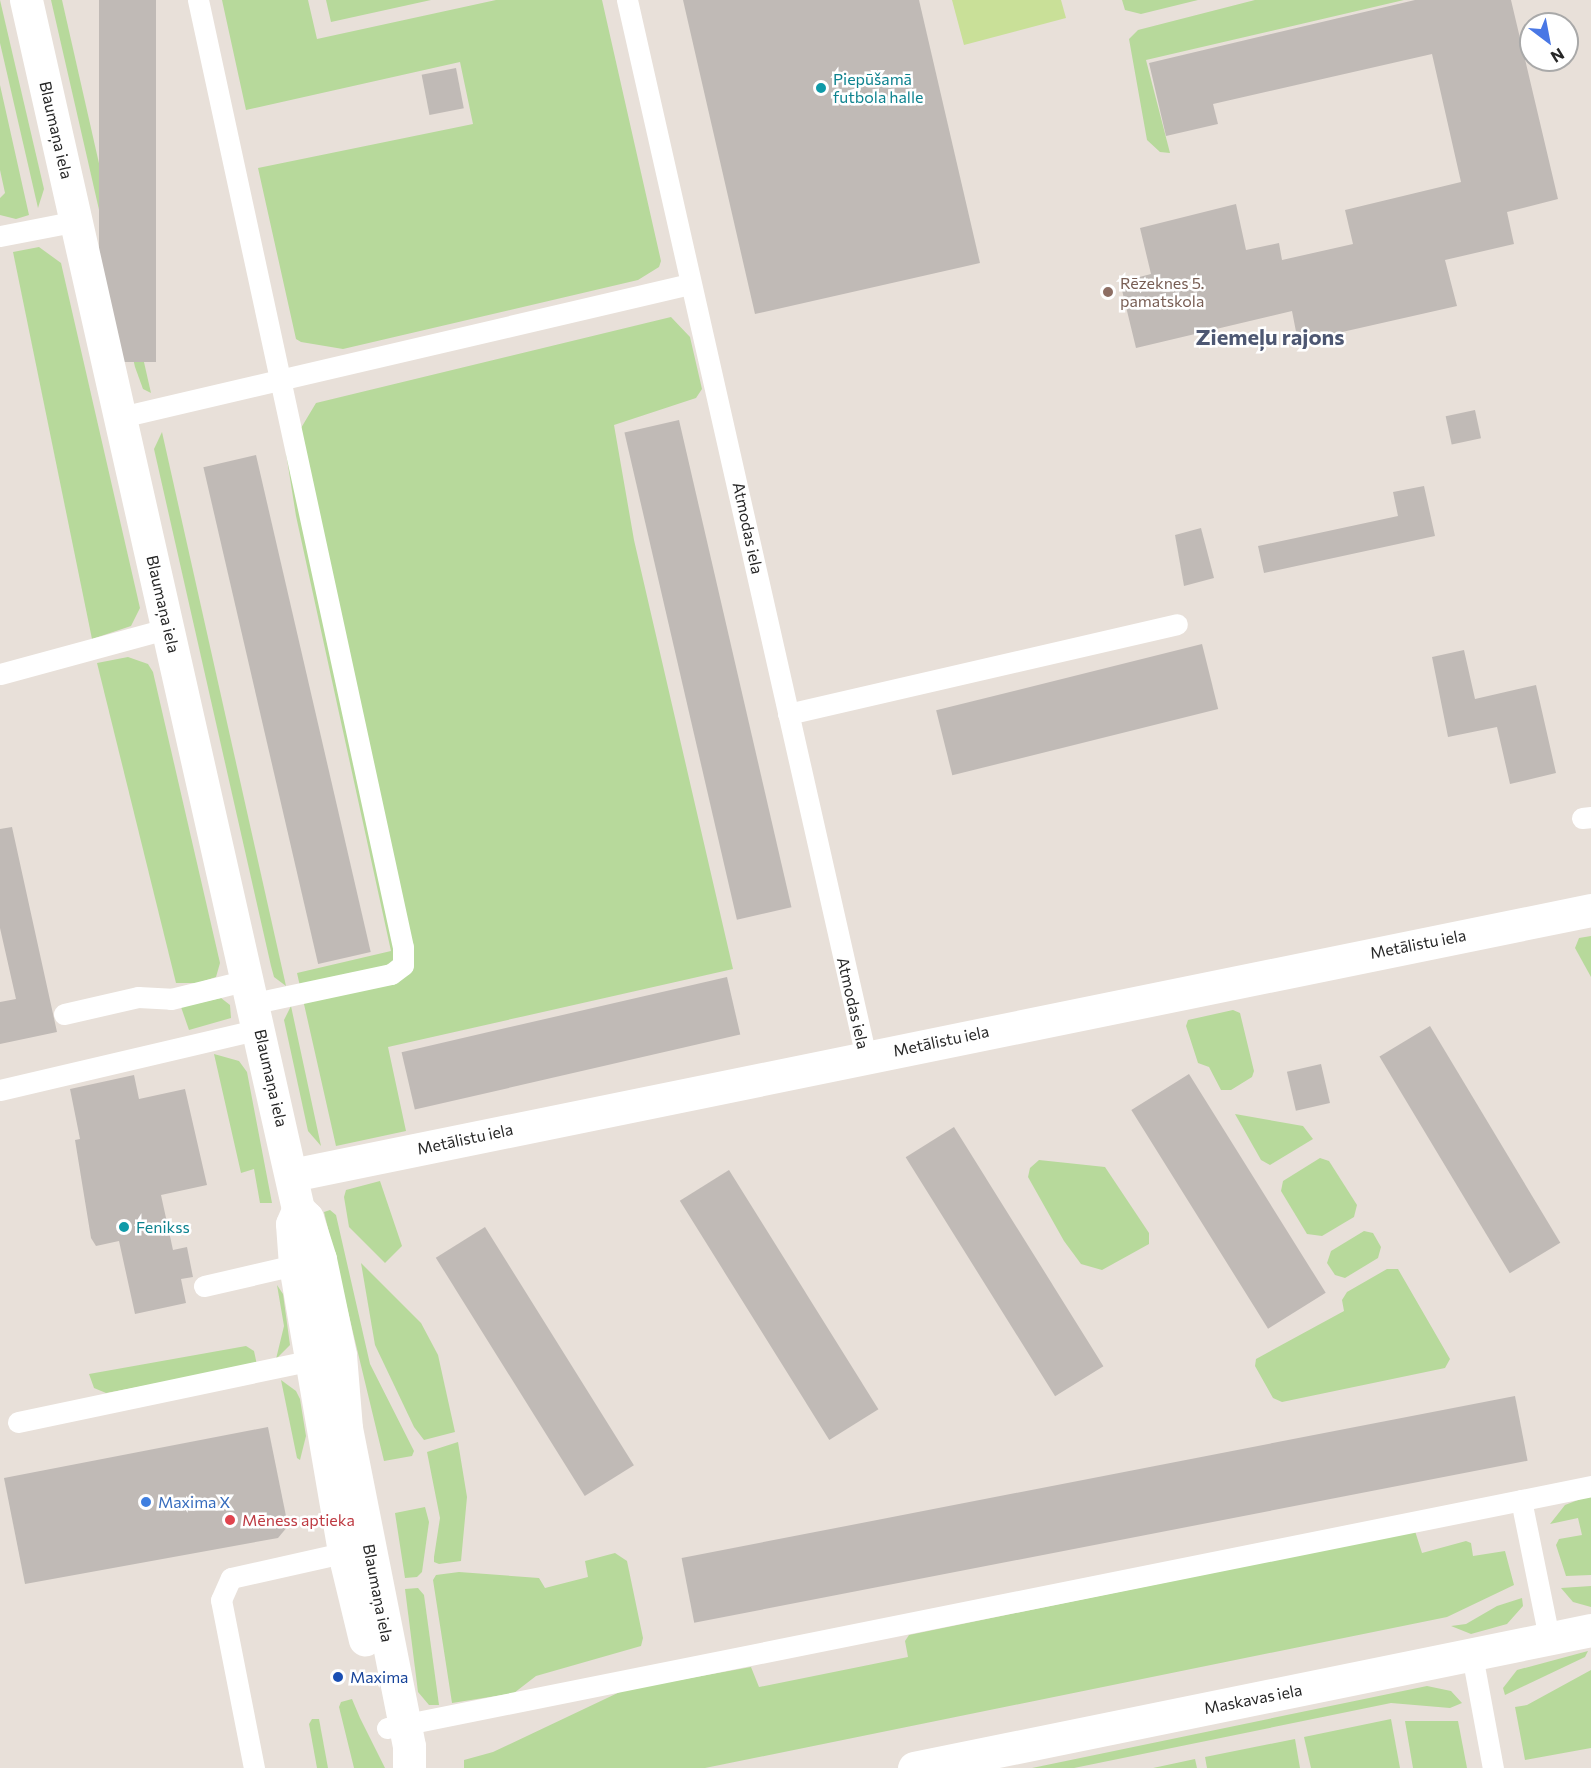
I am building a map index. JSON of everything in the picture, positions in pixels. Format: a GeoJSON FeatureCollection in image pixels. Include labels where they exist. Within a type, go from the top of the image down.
{"type":"FeatureCollection","features":[{"type":"Feature","properties":{"kind":"street","name":"Blaumaņa iela"},"geometry":{"type":"LineString","coordinates":[[26,0],[292,1175],[298,1209],[292,1224],[295,1265],[346,1428],[357,1550],[395,1726],[400,1768]]}},
{"type":"Feature","properties":{"kind":"street","name":"Metālistu iela"},"geometry":{"type":"LineString","coordinates":[[292,1175],[1591,910]]}},
{"type":"Feature","properties":{"kind":"street","name":"Blaumaņa iela"},"geometry":{"type":"LineString","coordinates":[[298,1209],[307,1218],[320,1259],[325,1358]]}},
{"type":"Feature","properties":{"kind":"street","name":"Maskavas iela"},"geometry":{"type":"LineString","coordinates":[[914,1768],[1591,1630]]}},
{"type":"Feature","properties":{"kind":"street","name":"Blaumaņa iela"},"geometry":{"type":"LineString","coordinates":[[395,1726],[409,1768]]}},
{"type":"Feature","properties":{"kind":"lane"},"geometry":{"type":"LineString","coordinates":[[0,1090],[254,1004],[391,974],[403,964],[403,947],[198,0]]}},
{"type":"Feature","properties":{"kind":"lane","name":"Atmodas iela"},"geometry":{"type":"LineString","coordinates":[[627,0],[866,1057]]}},
{"type":"Feature","properties":{"kind":"lane"},"geometry":{"type":"LineString","coordinates":[[0,236],[77,221]]}},
{"type":"Feature","properties":{"kind":"lane"},"geometry":{"type":"LineString","coordinates":[[121,417],[690,284]]}},
{"type":"Feature","properties":{"kind":"lane"},"geometry":{"type":"LineString","coordinates":[[788,714],[1177,624]]}},
{"type":"Feature","properties":{"kind":"lane"},"geometry":{"type":"LineString","coordinates":[[0,674],[169,628]]}},
{"type":"Feature","properties":{"kind":"lane"},"geometry":{"type":"LineString","coordinates":[[64,1014],[138,997],[254,1004]]}},
{"type":"Feature","properties":{"kind":"lane"},"geometry":{"type":"LineString","coordinates":[[204,1286],[295,1265]]}},
{"type":"Feature","properties":{"kind":"lane"},"geometry":{"type":"LineString","coordinates":[[18,1422],[325,1358]]}},
{"type":"Feature","properties":{"kind":"lane"},"geometry":{"type":"LineString","coordinates":[[395,1726],[1591,1486]]}},
{"type":"Feature","properties":{"kind":"lane"},"geometry":{"type":"LineString","coordinates":[[1521,1500],[1549,1638]]}},
{"type":"Feature","properties":{"kind":"lane"},"geometry":{"type":"LineString","coordinates":[[254,1768],[221,1600],[231,1578],[357,1550]]}},
{"type":"Feature","properties":{"kind":"lane"},"geometry":{"type":"LineString","coordinates":[[1472,1655],[1493,1768]]}},
{"type":"Feature","properties":{"kind":"green space"},"geometry":{"type":"Polygon","coordinates":[[[0,0],[44,189],[38,208],[0,43],[0,0]]]}},
{"type":"Feature","properties":{"kind":"green space"},"geometry":{"type":"Polygon","coordinates":[[[51,0],[62,0],[151,393],[143,389],[135,367],[51,0]]]}},
{"type":"Feature","properties":{"kind":"green space"},"geometry":{"type":"Polygon","coordinates":[[[222,0],[308,0],[317,39],[496,0],[602,0],[661,261],[659,267],[638,280],[343,349],[301,342],[296,339],[258,168],[473,124],[460,62],[246,110],[222,0]]]}},
{"type":"Feature","properties":{"kind":"green space"},"geometry":{"type":"Polygon","coordinates":[[[326,0],[431,0],[331,22],[326,0]]]}},
{"type":"Feature","properties":{"kind":"green space"},"geometry":{"type":"Polygon","coordinates":[[[952,0],[1061,0],[1066,18],[964,45],[952,0]]]}},
{"type":"Feature","properties":{"kind":"green space"},"geometry":{"type":"Polygon","coordinates":[[[1122,0],[1198,0],[1141,14],[1125,10],[1122,0]]]}},
{"type":"Feature","properties":{"kind":"green space"},"geometry":{"type":"Polygon","coordinates":[[[1255,0],[1404,0],[1146,60],[1170,153],[1160,152],[1147,140],[1129,39],[1138,30],[1255,0]]]}},
{"type":"Feature","properties":{"kind":"green space"},"geometry":{"type":"Polygon","coordinates":[[[0,85],[29,215],[16,219],[0,215],[0,198],[5,193],[0,170],[0,85]]]}},
{"type":"Feature","properties":{"kind":"green space"},"geometry":{"type":"Polygon","coordinates":[[[39,247],[61,263],[140,608],[131,626],[92,639],[13,252],[39,247]]]}},
{"type":"Feature","properties":{"kind":"green space"},"geometry":{"type":"Polygon","coordinates":[[[671,317],[690,337],[702,389],[696,398],[614,425],[634,540],[733,969],[388,1047],[406,1131],[336,1146],[297,973],[391,951],[296,516],[286,453],[316,403],[671,317]]]}},
{"type":"Feature","properties":{"kind":"green space"},"geometry":{"type":"Polygon","coordinates":[[[162,432],[286,986],[274,977],[271,966],[154,449],[162,432]]]}},
{"type":"Feature","properties":{"kind":"green space"},"geometry":{"type":"Polygon","coordinates":[[[128,657],[148,664],[153,672],[220,963],[216,977],[198,983],[176,983],[97,663],[128,657]]]}},
{"type":"Feature","properties":{"kind":"green space"},"geometry":{"type":"Polygon","coordinates":[[[1591,936],[1591,977],[1575,948],[1579,938],[1591,936]]]}},
{"type":"Feature","properties":{"kind":"green space"},"geometry":{"type":"Polygon","coordinates":[[[221,998],[230,1005],[231,1018],[189,1030],[181,1007],[221,998]]]}},
{"type":"Feature","properties":{"kind":"green space"},"geometry":{"type":"Polygon","coordinates":[[[291,1006],[321,1146],[308,1131],[284,1020],[291,1006]]]}},
{"type":"Feature","properties":{"kind":"green space"},"geometry":{"type":"Polygon","coordinates":[[[1233,1010],[1240,1013],[1254,1071],[1252,1077],[1231,1090],[1221,1090],[1209,1067],[1198,1063],[1186,1026],[1188,1020],[1233,1010]]]}},
{"type":"Feature","properties":{"kind":"green space"},"geometry":{"type":"Polygon","coordinates":[[[214,1054],[239,1061],[247,1072],[272,1203],[260,1203],[254,1169],[241,1173],[214,1054]]]}},
{"type":"Feature","properties":{"kind":"green space"},"geometry":{"type":"Polygon","coordinates":[[[1235,1114],[1303,1126],[1313,1139],[1270,1165],[1261,1160],[1235,1114]]]}},
{"type":"Feature","properties":{"kind":"green space"},"geometry":{"type":"Polygon","coordinates":[[[1320,1158],[1329,1161],[1357,1205],[1354,1217],[1322,1236],[1307,1234],[1281,1191],[1283,1181],[1320,1158]]]}},
{"type":"Feature","properties":{"kind":"green space"},"geometry":{"type":"Polygon","coordinates":[[[1039,1160],[1105,1167],[1149,1233],[1149,1244],[1102,1270],[1081,1264],[1064,1241],[1028,1177],[1030,1168],[1039,1160]]]}},
{"type":"Feature","properties":{"kind":"green space"},"geometry":{"type":"Polygon","coordinates":[[[380,1181],[402,1246],[385,1263],[349,1227],[344,1197],[346,1190],[380,1181]]]}},
{"type":"Feature","properties":{"kind":"green space"},"geometry":{"type":"Polygon","coordinates":[[[330,1210],[336,1215],[370,1364],[414,1451],[412,1456],[384,1461],[324,1212],[330,1210]]]}},
{"type":"Feature","properties":{"kind":"green space"},"geometry":{"type":"Polygon","coordinates":[[[1364,1231],[1373,1233],[1381,1247],[1378,1258],[1345,1278],[1335,1275],[1327,1263],[1331,1251],[1364,1231]]]}},
{"type":"Feature","properties":{"kind":"green space"},"geometry":{"type":"Polygon","coordinates":[[[361,1263],[421,1323],[438,1355],[455,1432],[424,1440],[414,1427],[375,1345],[361,1263]]]}},
{"type":"Feature","properties":{"kind":"green space"},"geometry":{"type":"Polygon","coordinates":[[[1387,1269],[1398,1269],[1450,1359],[1445,1368],[1282,1402],[1273,1398],[1255,1366],[1256,1359],[1344,1311],[1342,1300],[1347,1292],[1387,1269]]]}},
{"type":"Feature","properties":{"kind":"green space"},"geometry":{"type":"Polygon","coordinates":[[[277,1285],[283,1294],[290,1345],[276,1359],[284,1326],[277,1285]]]}},
{"type":"Feature","properties":{"kind":"green space"},"geometry":{"type":"Polygon","coordinates":[[[246,1346],[254,1351],[257,1365],[106,1393],[94,1388],[89,1374],[246,1346]]]}},
{"type":"Feature","properties":{"kind":"green space"},"geometry":{"type":"Polygon","coordinates":[[[281,1380],[296,1391],[300,1399],[306,1436],[300,1460],[297,1458],[281,1380]]]}},
{"type":"Feature","properties":{"kind":"green space"},"geometry":{"type":"Polygon","coordinates":[[[458,1442],[467,1497],[461,1561],[439,1564],[434,1562],[434,1557],[440,1518],[427,1452],[458,1442]]]}},
{"type":"Feature","properties":{"kind":"green space"},"geometry":{"type":"Polygon","coordinates":[[[1591,1495],[1591,1575],[1566,1576],[1556,1545],[1559,1539],[1582,1535],[1578,1518],[1550,1524],[1565,1505],[1591,1495]]]}},
{"type":"Feature","properties":{"kind":"green space"},"geometry":{"type":"Polygon","coordinates":[[[425,1507],[429,1522],[422,1572],[417,1577],[405,1578],[395,1513],[425,1507]]]}},
{"type":"Feature","properties":{"kind":"green space"},"geometry":{"type":"Polygon","coordinates":[[[1415,1531],[1422,1553],[1466,1541],[1471,1543],[1473,1556],[1505,1551],[1514,1585],[1447,1617],[705,1768],[464,1768],[464,1760],[493,1752],[624,1690],[751,1667],[759,1687],[908,1657],[905,1641],[909,1635],[1415,1531]]]}},
{"type":"Feature","properties":{"kind":"green space"},"geometry":{"type":"Polygon","coordinates":[[[615,1553],[627,1561],[643,1638],[641,1646],[536,1676],[514,1693],[452,1703],[433,1580],[436,1575],[459,1572],[539,1578],[545,1588],[588,1577],[585,1561],[615,1553]]]}},
{"type":"Feature","properties":{"kind":"green space"},"geometry":{"type":"Polygon","coordinates":[[[1591,1586],[1591,1607],[1573,1602],[1561,1588],[1591,1586]]]}},
{"type":"Feature","properties":{"kind":"green space"},"geometry":{"type":"Polygon","coordinates":[[[418,1588],[424,1595],[439,1705],[429,1705],[418,1692],[405,1589],[418,1588]]]}},
{"type":"Feature","properties":{"kind":"green space"},"geometry":{"type":"Polygon","coordinates":[[[1522,1598],[1523,1606],[1507,1624],[1471,1634],[1451,1626],[1466,1624],[1497,1606],[1522,1598]]]}},
{"type":"Feature","properties":{"kind":"green space"},"geometry":{"type":"Polygon","coordinates":[[[1588,1651],[1585,1657],[1505,1695],[1503,1688],[1517,1670],[1588,1651]]]}},
{"type":"Feature","properties":{"kind":"green space"},"geometry":{"type":"Polygon","coordinates":[[[1591,1670],[1591,1748],[1525,1760],[1515,1707],[1527,1705],[1591,1670]]]}},
{"type":"Feature","properties":{"kind":"green space"},"geometry":{"type":"Polygon","coordinates":[[[1427,1686],[1451,1691],[1462,1703],[1450,1708],[1391,1703],[1074,1768],[1032,1768],[1427,1686]]]}},
{"type":"Feature","properties":{"kind":"green space"},"geometry":{"type":"Polygon","coordinates":[[[352,1699],[385,1768],[354,1768],[339,1707],[341,1702],[352,1699]]]}},
{"type":"Feature","properties":{"kind":"green space"},"geometry":{"type":"Polygon","coordinates":[[[312,1719],[319,1719],[328,1768],[317,1768],[309,1724],[312,1719]]]}},
{"type":"Feature","properties":{"kind":"green space"},"geometry":{"type":"Polygon","coordinates":[[[1391,1719],[1400,1768],[1311,1768],[1304,1737],[1391,1719]]]}},
{"type":"Feature","properties":{"kind":"green space"},"geometry":{"type":"Polygon","coordinates":[[[1405,1721],[1458,1721],[1467,1768],[1413,1768],[1405,1721]]]}},
{"type":"Feature","properties":{"kind":"green space"},"geometry":{"type":"Polygon","coordinates":[[[1295,1739],[1300,1768],[1207,1768],[1205,1757],[1295,1739]]]}},
{"type":"Feature","properties":{"kind":"green space"},"geometry":{"type":"Polygon","coordinates":[[[1195,1759],[1197,1768],[1153,1768],[1195,1759]]]}},
{"type":"Feature","properties":{"kind":"building"},"geometry":{"type":"Polygon","coordinates":[[[99,0],[156,0],[156,362],[99,362],[99,0]]]}},
{"type":"Feature","properties":{"kind":"building","name":"Piepūšamā futbola halle"},"geometry":{"type":"Polygon","coordinates":[[[683,0],[919,0],[980,263],[755,314],[683,0]]]}},
{"type":"Feature","properties":{"kind":"building"},"geometry":{"type":"Polygon","coordinates":[[[1415,0],[1511,0],[1519,34],[1519,72],[1528,72],[1558,199],[1507,212],[1514,244],[1445,260],[1457,306],[1298,342],[1292,311],[1136,348],[1120,282],[1151,274],[1140,228],[1236,204],[1246,250],[1279,243],[1282,260],[1353,244],[1345,210],[1461,182],[1432,54],[1213,104],[1218,124],[1166,136],[1149,63],[1415,0]]]}},
{"type":"Feature","properties":{"kind":"building"},"geometry":{"type":"Polygon","coordinates":[[[456,68],[464,108],[429,115],[422,75],[456,68]]]}},
{"type":"Feature","properties":{"kind":"building"},"geometry":{"type":"Polygon","coordinates":[[[1475,410],[1481,438],[1452,445],[1446,416],[1475,410]]]}},
{"type":"Feature","properties":{"kind":"building"},"geometry":{"type":"Polygon","coordinates":[[[679,420],[791,907],[737,920],[624,433],[679,420]]]}},
{"type":"Feature","properties":{"kind":"building"},"geometry":{"type":"Polygon","coordinates":[[[256,455],[371,952],[318,964],[203,467],[256,455]]]}},
{"type":"Feature","properties":{"kind":"building"},"geometry":{"type":"Polygon","coordinates":[[[1424,486],[1435,536],[1264,573],[1258,546],[1398,516],[1393,492],[1424,486]]]}},
{"type":"Feature","properties":{"kind":"building"},"geometry":{"type":"Polygon","coordinates":[[[1201,528],[1214,578],[1184,586],[1175,535],[1201,528]]]}},
{"type":"Feature","properties":{"kind":"building"},"geometry":{"type":"Polygon","coordinates":[[[1202,644],[1218,709],[952,775],[936,710],[1202,644]]]}},
{"type":"Feature","properties":{"kind":"building"},"geometry":{"type":"Polygon","coordinates":[[[1464,650],[1475,699],[1536,685],[1556,773],[1510,784],[1497,727],[1448,737],[1432,657],[1464,650]]]}},
{"type":"Feature","properties":{"kind":"building"},"geometry":{"type":"Polygon","coordinates":[[[12,827],[57,1032],[0,1044],[0,1002],[16,999],[0,928],[0,829],[12,827]]]}},
{"type":"Feature","properties":{"kind":"building"},"geometry":{"type":"Polygon","coordinates":[[[727,977],[740,1034],[415,1110],[402,1052],[727,977]]]}},
{"type":"Feature","properties":{"kind":"building"},"geometry":{"type":"Polygon","coordinates":[[[1430,1026],[1560,1243],[1510,1273],[1379,1056],[1430,1026]]]}},
{"type":"Feature","properties":{"kind":"building"},"geometry":{"type":"Polygon","coordinates":[[[1321,1064],[1330,1103],[1296,1111],[1287,1072],[1321,1064]]]}},
{"type":"Feature","properties":{"kind":"building"},"geometry":{"type":"Polygon","coordinates":[[[1189,1074],[1326,1293],[1268,1329],[1131,1110],[1189,1074]]]}},
{"type":"Feature","properties":{"kind":"building"},"geometry":{"type":"Polygon","coordinates":[[[134,1075],[139,1099],[185,1089],[207,1185],[161,1195],[173,1250],[187,1247],[193,1277],[181,1279],[186,1303],[135,1314],[119,1241],[96,1246],[91,1238],[75,1140],[80,1139],[70,1089],[134,1075]]]}},
{"type":"Feature","properties":{"kind":"building"},"geometry":{"type":"Polygon","coordinates":[[[954,1127],[1103,1366],[1055,1396],[906,1157],[954,1127]]]}},
{"type":"Feature","properties":{"kind":"building"},"geometry":{"type":"Polygon","coordinates":[[[729,1170],[878,1409],[829,1440],[680,1201],[729,1170]]]}},
{"type":"Feature","properties":{"kind":"building"},"geometry":{"type":"Polygon","coordinates":[[[485,1227],[634,1465],[585,1496],[436,1258],[485,1227]]]}},
{"type":"Feature","properties":{"kind":"building"},"geometry":{"type":"Polygon","coordinates":[[[1515,1396],[1528,1461],[694,1623],[682,1558],[1515,1396]]]}},
{"type":"Feature","properties":{"kind":"building","name":"Maxima X"},"geometry":{"type":"Polygon","coordinates":[[[268,1427],[288,1526],[278,1538],[25,1584],[4,1478],[268,1427]]]}},
{"type":"Feature","properties":{"kind":"place","name":"Piepūšamā futbola halle"},"geometry":{"type":"Point","coordinates":[821,88]}},
{"type":"Feature","properties":{"kind":"place","name":"Rēzeknes 5. pamatskola"},"geometry":{"type":"Point","coordinates":[1108,292]}},
{"type":"Feature","properties":{"kind":"place","name":"Fenikss"},"geometry":{"type":"Point","coordinates":[124,1227]}},
{"type":"Feature","properties":{"kind":"place","name":"Maxima X"},"geometry":{"type":"Point","coordinates":[146,1502]}},
{"type":"Feature","properties":{"kind":"place","name":"Mēness aptieka"},"geometry":{"type":"Point","coordinates":[230,1520]}},
{"type":"Feature","properties":{"kind":"place","name":"Maxima"},"geometry":{"type":"Point","coordinates":[338,1677]}},
{"type":"Feature","properties":{"kind":"district","name":"Ziemeļu rajons"},"geometry":{"type":"Point","coordinates":[1270,337]}}]}
